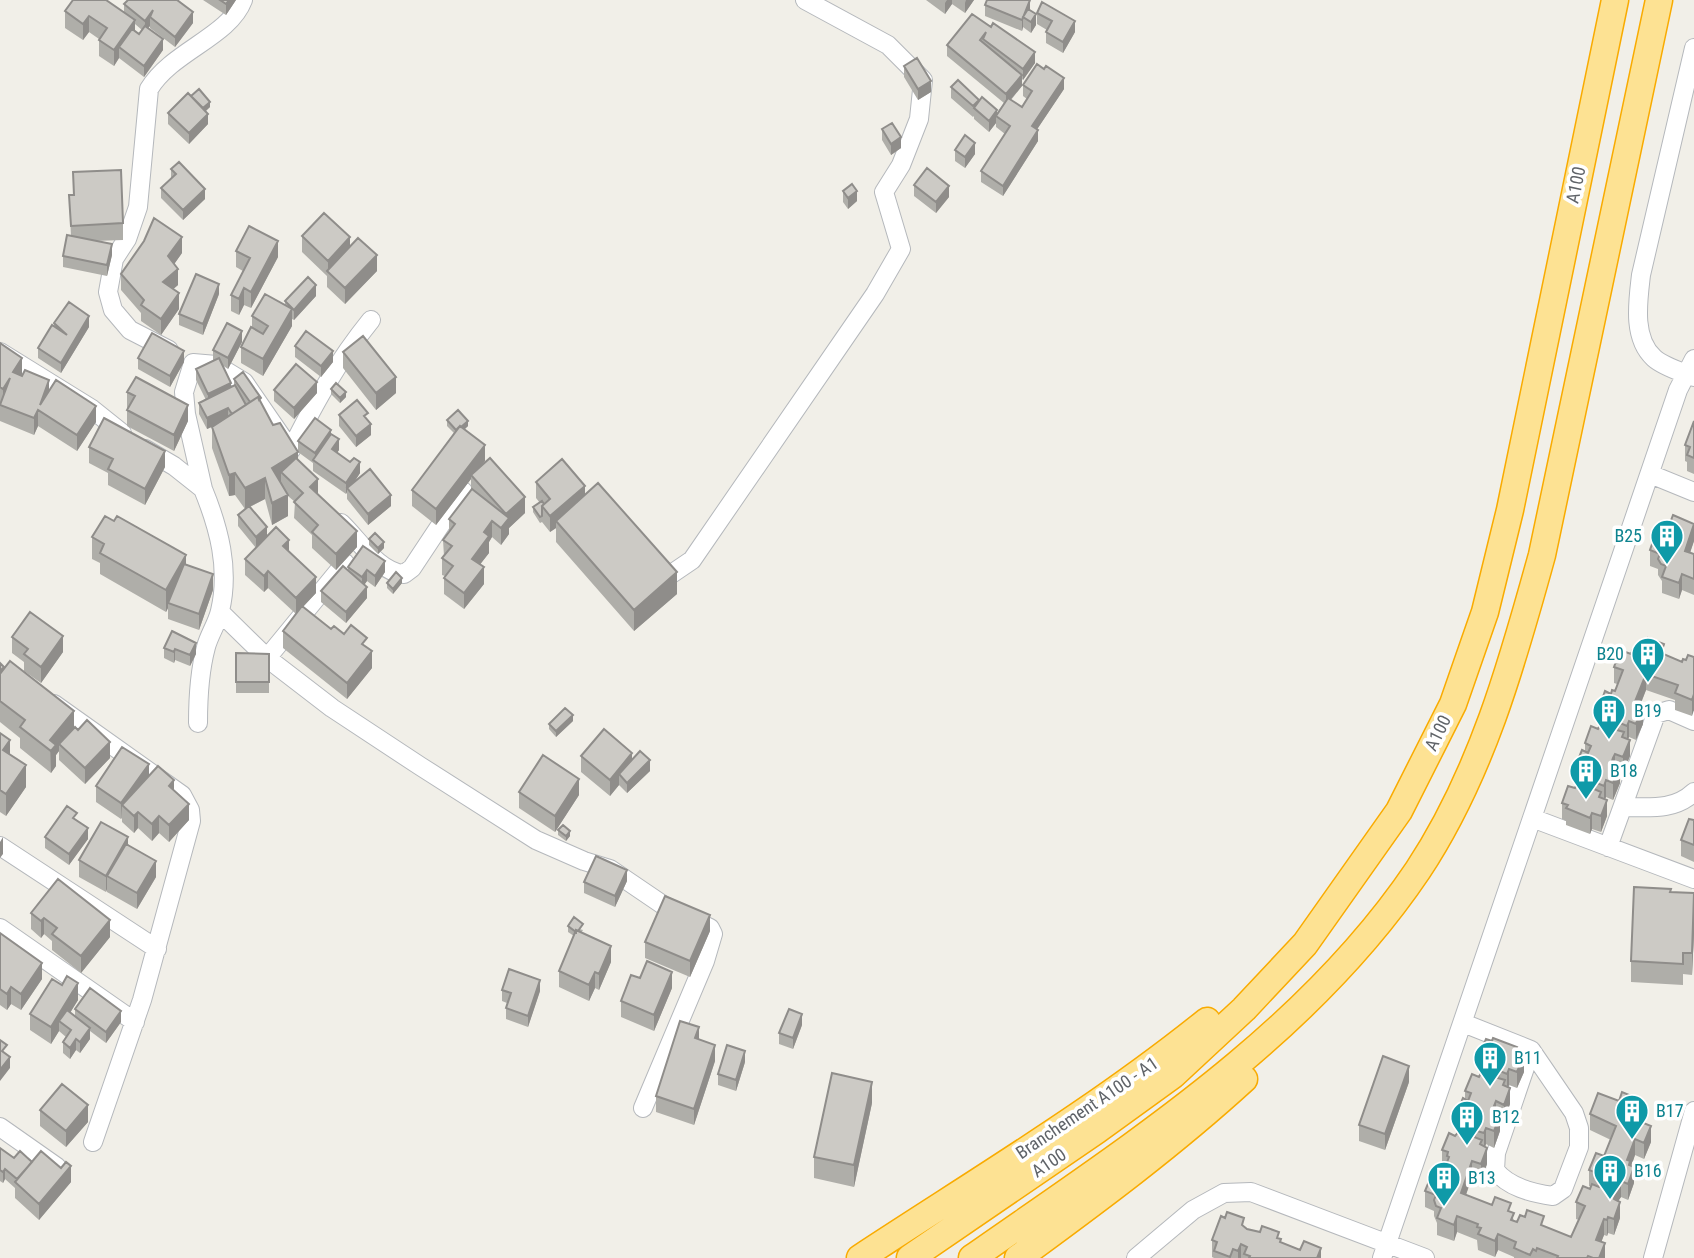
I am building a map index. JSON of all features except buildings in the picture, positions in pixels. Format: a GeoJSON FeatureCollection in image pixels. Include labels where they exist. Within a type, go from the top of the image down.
{"type":"FeatureCollection","features":[{"type":"Feature","properties":{"kind":"highway","name":"A100"},"geometry":{"type":"LineString","coordinates":[[911,1258],[1173,1075],[1244,1009],[1305,944],[1399,811],[1452,704],[1485,612],[1510,510],[1615,0]]}},
{"type":"Feature","properties":{"kind":"highway","name":"A100"},"geometry":{"type":"LineString","coordinates":[[972,1258],[1181,1110],[1288,1018],[1376,927],[1419,868],[1455,803],[1490,728],[1518,643],[1542,555],[1659,0]]}},
{"type":"Feature","properties":{"kind":"highway"},"geometry":{"type":"LineString","coordinates":[[1018,1258],[1137,1171],[1190,1128],[1248,1075],[1292,1032],[1376,927]]}},
{"type":"Feature","properties":{"kind":"highway","name":"Branchement A100 - A1"},"geometry":{"type":"LineString","coordinates":[[860,1258],[1086,1111],[1166,1055],[1305,944]]}},
{"type":"Feature","properties":{"kind":"street"},"geometry":{"type":"LineString","coordinates":[[243,0],[227,23],[175,59],[157,75],[149,89],[138,207],[127,239],[114,259],[108,292],[113,310],[130,330],[193,363],[215,365],[244,382],[295,456],[316,400],[342,356],[371,320]]}},
{"type":"Feature","properties":{"kind":"street"},"geometry":{"type":"LineString","coordinates":[[667,577],[692,560],[875,294],[901,248],[884,192],[901,165],[919,119],[923,80],[888,45],[805,0]]}},
{"type":"Feature","properties":{"kind":"street"},"geometry":{"type":"LineString","coordinates":[[1385,1251],[1650,474],[1689,379],[1655,359],[1642,343],[1637,307],[1641,275],[1694,48]]}},
{"type":"Feature","properties":{"kind":"street"},"geometry":{"type":"LineString","coordinates":[[0,352],[92,409],[204,489]]}},
{"type":"Feature","properties":{"kind":"street"},"geometry":{"type":"LineString","coordinates":[[193,363],[184,392],[186,414],[204,489],[218,526],[224,581],[220,612],[206,647],[197,690],[198,723]]}},
{"type":"Feature","properties":{"kind":"street"},"geometry":{"type":"LineString","coordinates":[[1650,474],[1694,492]]}},
{"type":"Feature","properties":{"kind":"street"},"geometry":{"type":"LineString","coordinates":[[329,510],[375,559],[394,573],[404,574],[412,568],[463,491]]}},
{"type":"Feature","properties":{"kind":"street"},"geometry":{"type":"LineString","coordinates":[[267,658],[345,563]]}},
{"type":"Feature","properties":{"kind":"street"},"geometry":{"type":"LineString","coordinates":[[220,612],[267,658],[332,708],[536,840],[610,869],[663,905],[710,928],[713,934],[705,961],[643,1108]]}},
{"type":"Feature","properties":{"kind":"street"},"geometry":{"type":"LineString","coordinates":[[45,697],[182,795],[190,810],[191,821],[157,949],[93,1142]]}},
{"type":"Feature","properties":{"kind":"street"},"geometry":{"type":"LineString","coordinates":[[1608,847],[1656,715],[1669,710],[1694,721]]}},
{"type":"Feature","properties":{"kind":"street"},"geometry":{"type":"LineString","coordinates":[[1623,807],[1660,808],[1683,802],[1694,792]]}},
{"type":"Feature","properties":{"kind":"street"},"geometry":{"type":"LineString","coordinates":[[1532,818],[1694,879]]}},
{"type":"Feature","properties":{"kind":"street"},"geometry":{"type":"LineString","coordinates":[[0,846],[157,949]]}},
{"type":"Feature","properties":{"kind":"street"},"geometry":{"type":"LineString","coordinates":[[0,928],[135,1022]]}},
{"type":"Feature","properties":{"kind":"street"},"geometry":{"type":"LineString","coordinates":[[1463,1023],[1531,1050],[1574,1113],[1579,1128],[1579,1147],[1563,1189],[1553,1196],[1538,1194],[1504,1182],[1495,1170],[1496,1153],[1531,1050]]}},
{"type":"Feature","properties":{"kind":"street"},"geometry":{"type":"LineString","coordinates":[[1653,1258],[1694,1111]]}},
{"type":"Feature","properties":{"kind":"street"},"geometry":{"type":"LineString","coordinates":[[0,1127],[63,1171]]}},
{"type":"Feature","properties":{"kind":"street"},"geometry":{"type":"LineString","coordinates":[[1136,1258],[1193,1210],[1224,1193],[1251,1192],[1385,1251],[1425,1258]]}},
{"type":"Feature","properties":{"kind":"place","name":"B25"},"geometry":{"type":"Point","coordinates":[1667,566]}},
{"type":"Feature","properties":{"kind":"place","name":"B20"},"geometry":{"type":"Point","coordinates":[1648,684]}},
{"type":"Feature","properties":{"kind":"place","name":"B19"},"geometry":{"type":"Point","coordinates":[1609,741]}},
{"type":"Feature","properties":{"kind":"place","name":"B18"},"geometry":{"type":"Point","coordinates":[1586,801]}},
{"type":"Feature","properties":{"kind":"place","name":"B11"},"geometry":{"type":"Point","coordinates":[1490,1088]}},
{"type":"Feature","properties":{"kind":"place","name":"B17"},"geometry":{"type":"Point","coordinates":[1632,1141]}},
{"type":"Feature","properties":{"kind":"place","name":"B12"},"geometry":{"type":"Point","coordinates":[1467,1147]}},
{"type":"Feature","properties":{"kind":"place","name":"B16"},"geometry":{"type":"Point","coordinates":[1610,1201]}},
{"type":"Feature","properties":{"kind":"place","name":"B13"},"geometry":{"type":"Point","coordinates":[1444,1208]}}]}
